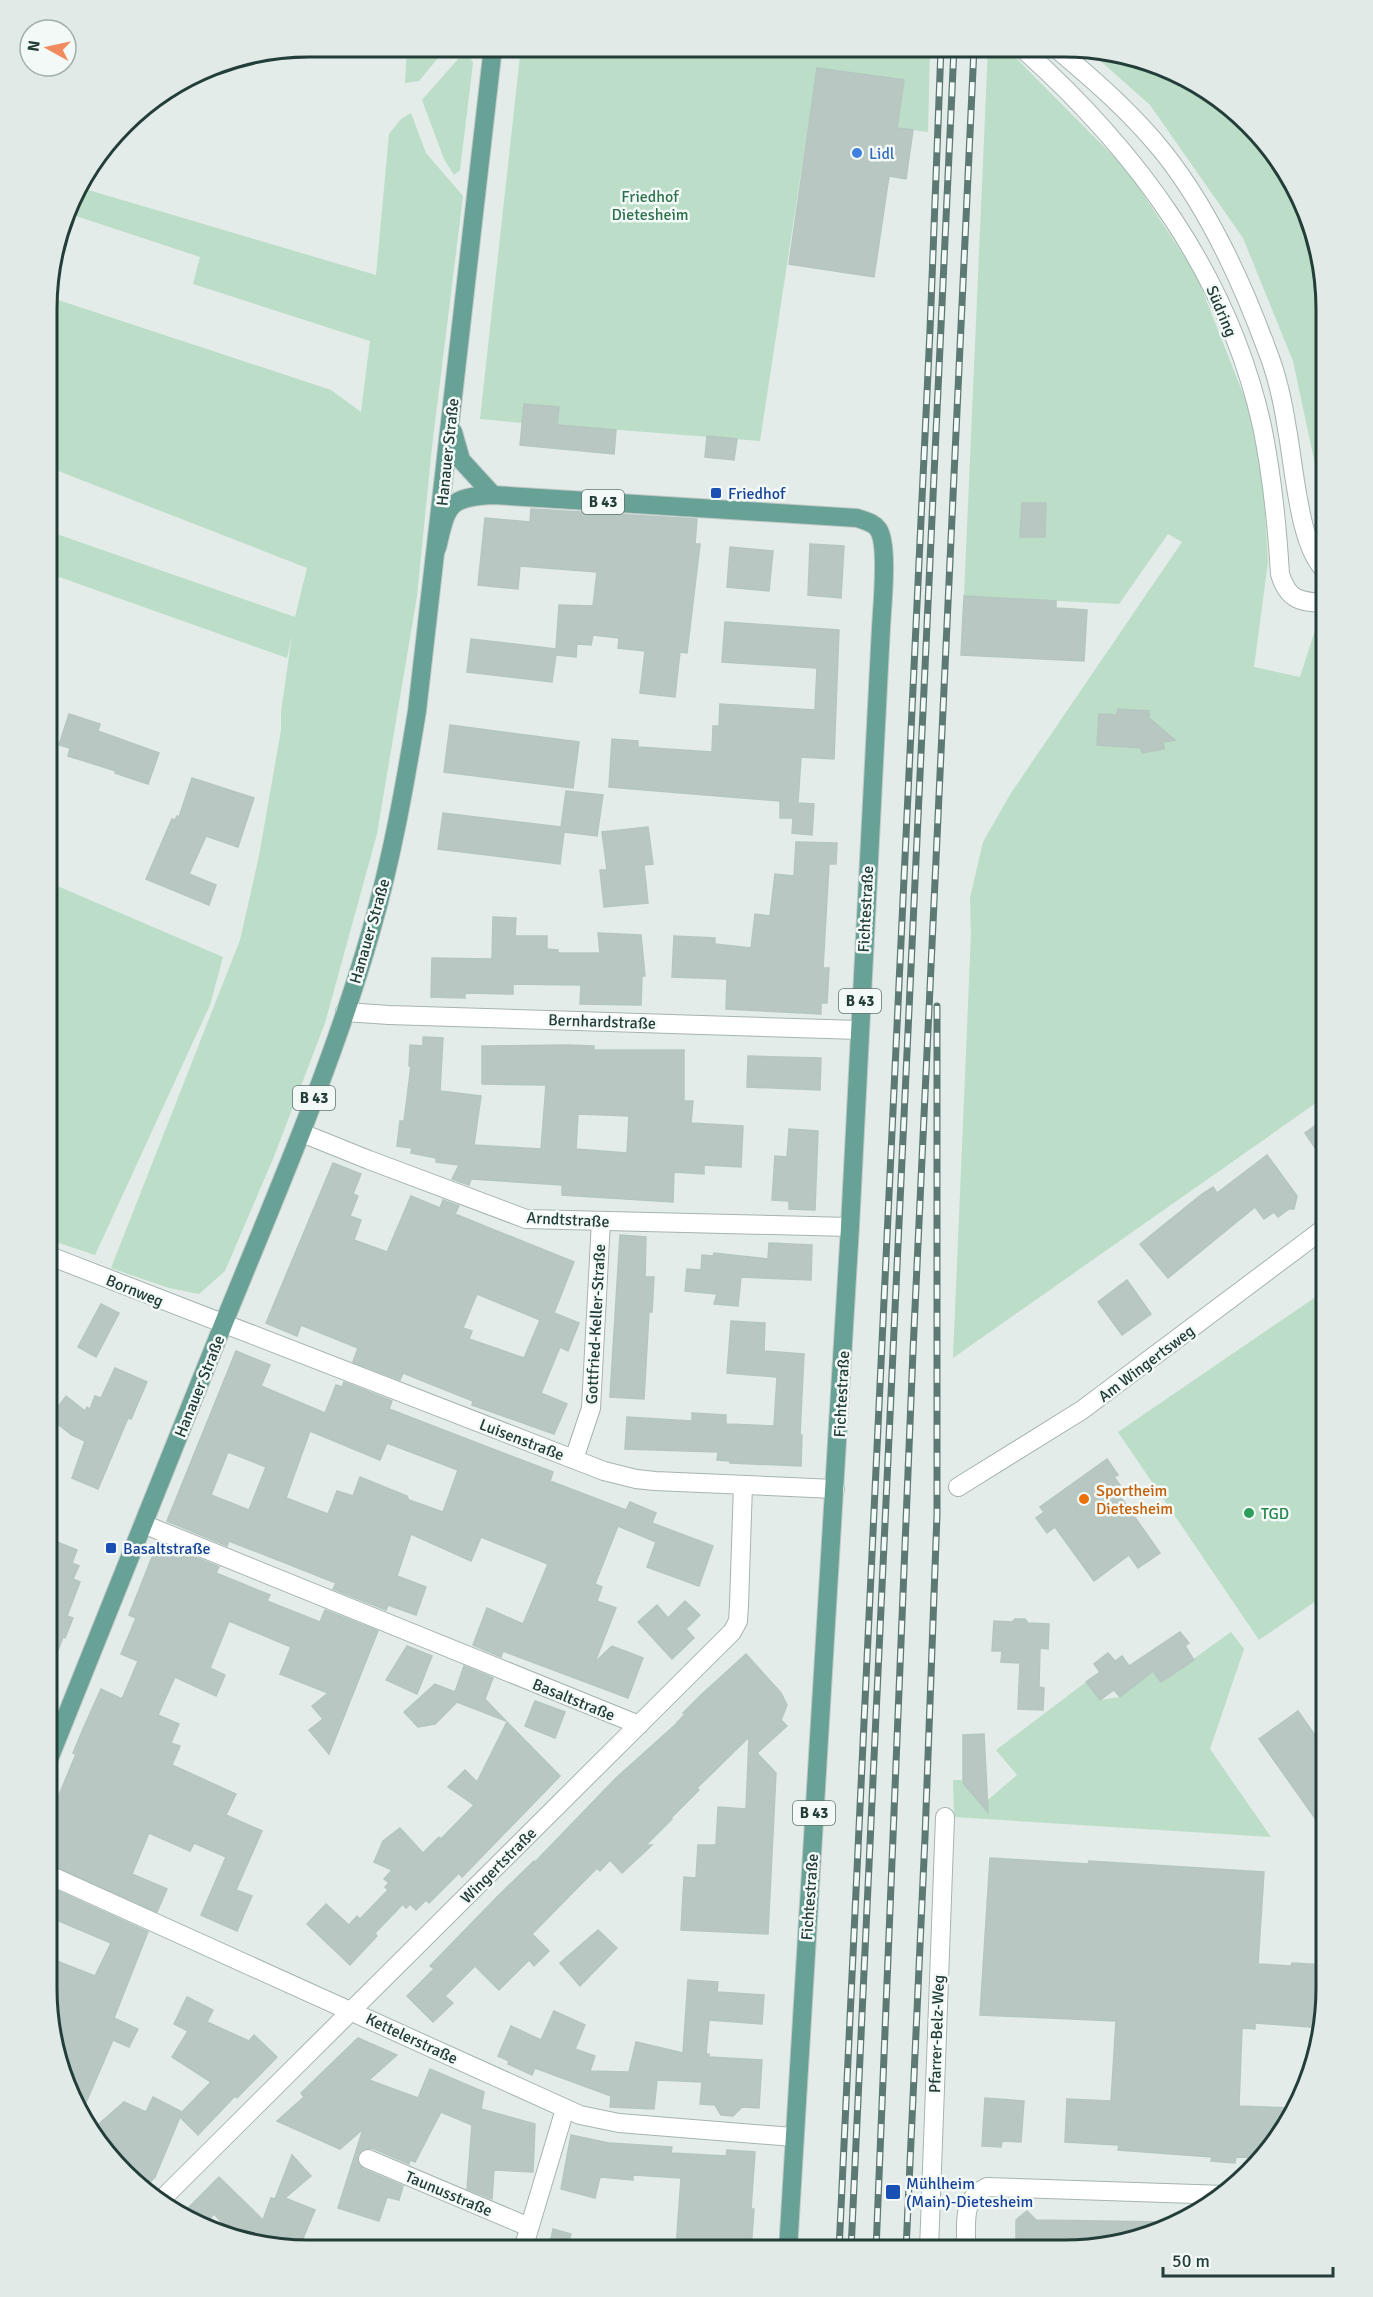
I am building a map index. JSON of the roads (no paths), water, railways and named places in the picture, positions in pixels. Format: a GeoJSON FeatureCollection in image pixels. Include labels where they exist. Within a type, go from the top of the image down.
{"type":"FeatureCollection","features":[{"type":"Feature","properties":{"kind":"main road","name":"Hanauer Straße"},"geometry":{"type":"LineString","coordinates":[[57,1739],[302,1132],[371,932],[399,821],[417,711],[492,57]]}},
{"type":"Feature","properties":{"kind":"main road","name":"B 43"},"geometry":{"type":"LineString","coordinates":[[450,418],[461,460],[493,495]]}},
{"type":"Feature","properties":{"kind":"main road","name":"B 43"},"geometry":{"type":"LineString","coordinates":[[437,548],[443,524],[454,504],[467,496],[493,495]]}},
{"type":"Feature","properties":{"kind":"main road","name":"Fichtestraße"},"geometry":{"type":"LineString","coordinates":[[493,495],[857,518],[871,522],[878,528],[883,538],[881,628],[850,1227],[789,2240]]}},
{"type":"Feature","properties":{"kind":"street","name":"Südring"},"geometry":{"type":"LineString","coordinates":[[1032,57],[1116,143],[1166,206],[1191,247],[1223,311],[1257,409],[1270,473],[1283,586],[1288,594],[1297,599],[1316,602]]}},
{"type":"Feature","properties":{"kind":"street","name":"Südring"},"geometry":{"type":"LineString","coordinates":[[1067,57],[1104,89],[1166,155],[1195,199],[1224,250],[1269,353],[1281,395],[1302,518],[1316,560]]}},
{"type":"Feature","properties":{"kind":"street","name":"Bernhardstraße"},"geometry":{"type":"LineString","coordinates":[[345,1012],[859,1030]]}},
{"type":"Feature","properties":{"kind":"street","name":"Arndtstraße"},"geometry":{"type":"LineString","coordinates":[[302,1132],[369,1160],[526,1219],[850,1227]]}},
{"type":"Feature","properties":{"kind":"street","name":"Gottfried-Keller-Straße"},"geometry":{"type":"LineString","coordinates":[[574,1459],[591,1408],[601,1221]]}},
{"type":"Feature","properties":{"kind":"street","name":"Am Wingertsweg"},"geometry":{"type":"LineString","coordinates":[[958,1487],[1082,1410],[1316,1234]]}},
{"type":"Feature","properties":{"kind":"street","name":"Bornweg"},"geometry":{"type":"LineString","coordinates":[[57,1260],[223,1325]]}},
{"type":"Feature","properties":{"kind":"street","name":"Luisenstraße"},"geometry":{"type":"LineString","coordinates":[[223,1325],[604,1471],[636,1479],[835,1490]]}},
{"type":"Feature","properties":{"kind":"street","name":"Wingertstraße"},"geometry":{"type":"LineString","coordinates":[[166,2195],[724,1642],[738,1621],[743,1485]]}},
{"type":"Feature","properties":{"kind":"street","name":"Basaltstraße"},"geometry":{"type":"LineString","coordinates":[[143,1524],[639,1725]]}},
{"type":"Feature","properties":{"kind":"street","name":"Pfarrer-Belz-Weg"},"geometry":{"type":"LineString","coordinates":[[929,2240],[945,1817]]}},
{"type":"Feature","properties":{"kind":"street","name":"Kettelerstraße"},"geometry":{"type":"LineString","coordinates":[[57,1878],[565,2109],[597,2119],[619,2122],[794,2137]]}},
{"type":"Feature","properties":{"kind":"street"},"geometry":{"type":"LineString","coordinates":[[525,2240],[565,2109]]}},
{"type":"Feature","properties":{"kind":"street","name":"Taunusstraße"},"geometry":{"type":"LineString","coordinates":[[368,2159],[529,2227]]}},
{"type":"Feature","properties":{"kind":"street"},"geometry":{"type":"LineString","coordinates":[[966,2240],[968,2204],[972,2196],[987,2187],[1209,2194]]}},
{"type":"Feature","properties":{"kind":"railway"},"geometry":{"type":"LineString","coordinates":[[839,2240],[930,330],[941,57]]}},
{"type":"Feature","properties":{"kind":"railway"},"geometry":{"type":"LineString","coordinates":[[851,2240],[954,57]]}},
{"type":"Feature","properties":{"kind":"railway"},"geometry":{"type":"LineString","coordinates":[[876,2240],[913,1351],[974,57]]}},
{"type":"Feature","properties":{"kind":"railway"},"geometry":{"type":"LineString","coordinates":[[906,2240],[937,1514],[937,1006]]}},
{"type":"Feature","properties":{"kind":"place","name":"Lidl"},"geometry":{"type":"Point","coordinates":[857,153]}},
{"type":"Feature","properties":{"kind":"place","name":"Friedhof"},"geometry":{"type":"Point","coordinates":[716,493]}},
{"type":"Feature","properties":{"kind":"place","name":"Sportheim Dietesheim"},"geometry":{"type":"Point","coordinates":[1084,1499]}},
{"type":"Feature","properties":{"kind":"place","name":"TGD"},"geometry":{"type":"Point","coordinates":[1249,1513]}},
{"type":"Feature","properties":{"kind":"place","name":"Basaltstraße"},"geometry":{"type":"Point","coordinates":[111,1548]}},
{"type":"Feature","properties":{"kind":"place","name":"Mühlheim (Main)-Dietesheim"},"geometry":{"type":"Point","coordinates":[893,2192]}},
{"type":"Feature","properties":{"kind":"park label","name":"Friedhof Dietesheim"},"geometry":{"type":"Point","coordinates":[650,205]}}]}
